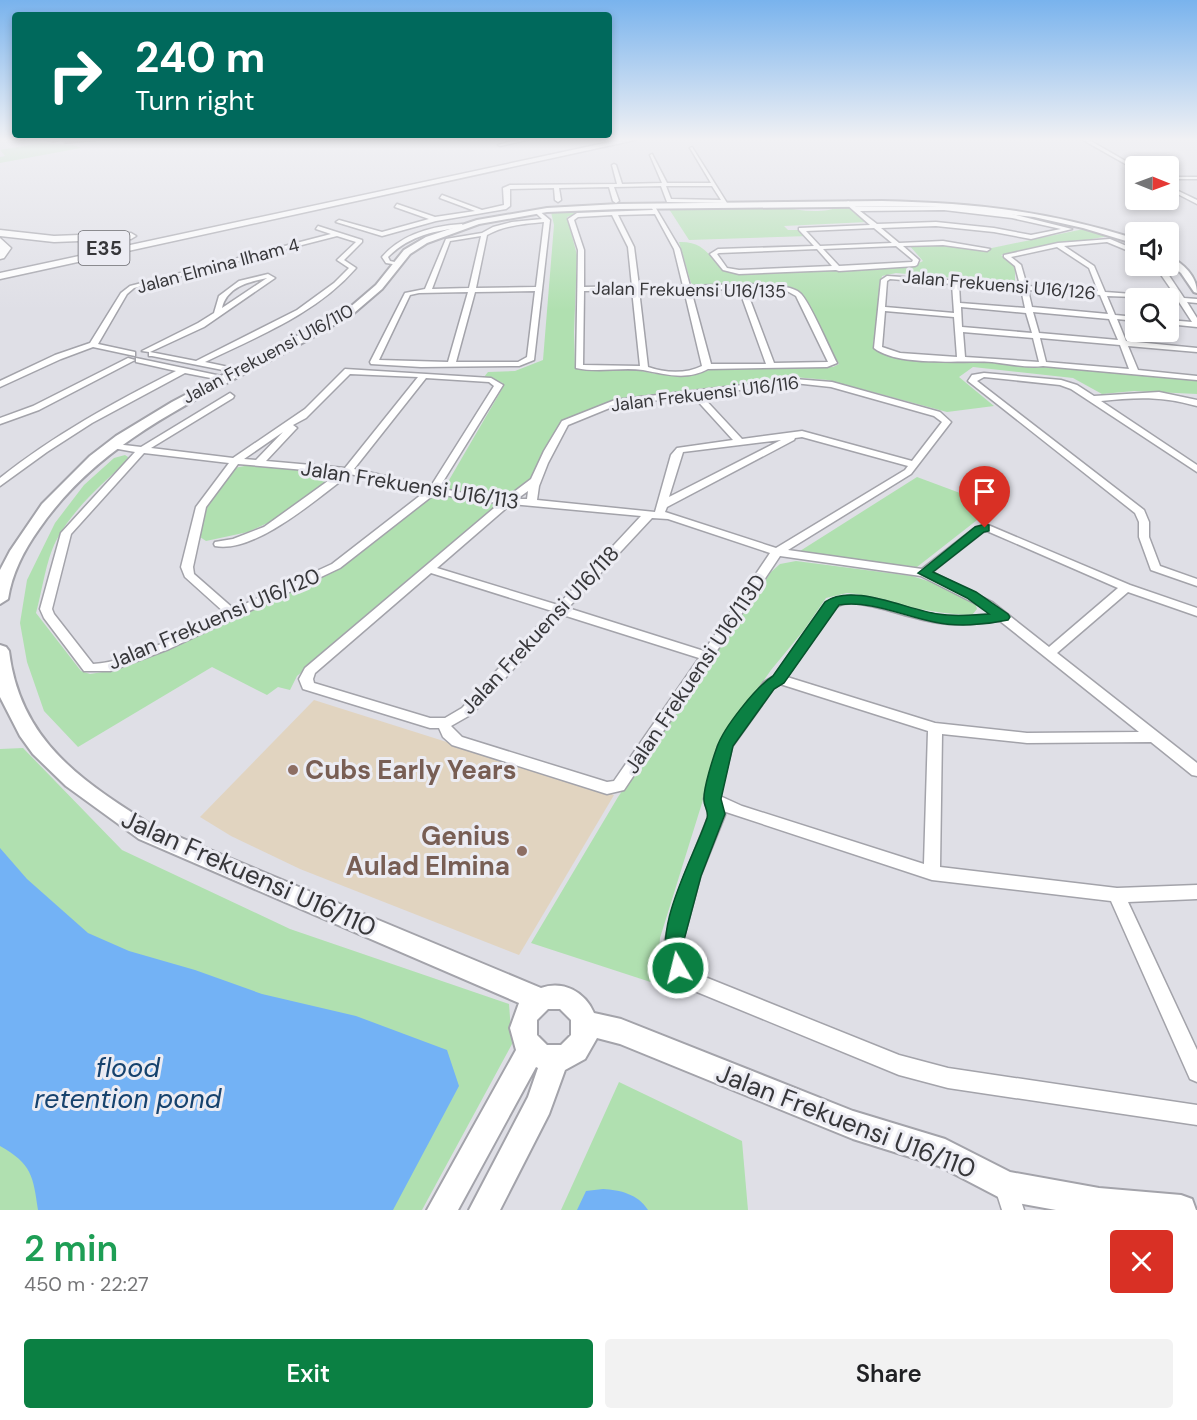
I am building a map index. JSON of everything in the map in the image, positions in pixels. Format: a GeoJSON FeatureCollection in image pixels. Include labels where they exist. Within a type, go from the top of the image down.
{"type":"FeatureCollection","features":[{"type":"Feature","properties":{"kind":"highway","name":"E35"},"geometry":{"type":"LineString","coordinates":[[0,270],[350,196]]}},
{"type":"Feature","properties":{"kind":"highway"},"geometry":{"type":"LineString","coordinates":[[0,277],[369,196]]}},
{"type":"Feature","properties":{"kind":"highway"},"geometry":{"type":"LineString","coordinates":[[0,233],[29,238],[76,240],[209,226]]}},
{"type":"Feature","properties":{"kind":"highway"},"geometry":{"type":"LineString","coordinates":[[0,241],[6,248],[0,256]]}},
{"type":"Feature","properties":{"kind":"street"},"geometry":{"type":"LineString","coordinates":[[339,222],[382,234],[435,219],[507,206],[506,196]]}},
{"type":"Feature","properties":{"kind":"street"},"geometry":{"type":"LineString","coordinates":[[615,196],[616,201]]}},
{"type":"Feature","properties":{"kind":"street"},"geometry":{"type":"LineString","coordinates":[[668,196],[669,201],[725,202],[722,196]]}},
{"type":"Feature","properties":{"kind":"street"},"geometry":{"type":"LineString","coordinates":[[442,197],[483,212]]}},
{"type":"Feature","properties":{"kind":"street","name":"Jalan Frekuensi U16/110"},"geometry":{"type":"LineString","coordinates":[[0,599],[13,556],[32,527],[47,506],[76,474],[108,447],[157,414],[240,372],[351,311],[376,291],[406,253],[419,244],[462,226],[538,212],[916,202],[1002,208],[1067,221],[1125,239]]}},
{"type":"Feature","properties":{"kind":"street"},"geometry":{"type":"LineString","coordinates":[[848,203],[896,245],[915,260],[915,264],[734,272],[725,269],[713,254],[718,251],[819,247],[896,245],[949,243],[987,249]]}},
{"type":"Feature","properties":{"kind":"street"},"geometry":{"type":"LineString","coordinates":[[397,206],[435,219]]}},
{"type":"Feature","properties":{"kind":"street"},"geometry":{"type":"LineString","coordinates":[[839,268],[801,229],[942,224],[1031,237],[1069,229],[1012,216],[932,207],[855,209]]}},
{"type":"Feature","properties":{"kind":"street"},"geometry":{"type":"LineString","coordinates":[[932,207],[942,224]]}},
{"type":"Feature","properties":{"kind":"street"},"geometry":{"type":"LineString","coordinates":[[706,367],[677,249],[655,209],[571,216],[580,248],[579,366],[644,368],[656,372],[698,371],[706,367],[771,366],[742,288]]}},
{"type":"Feature","properties":{"kind":"street"},"geometry":{"type":"LineString","coordinates":[[538,212],[547,220]]}},
{"type":"Feature","properties":{"kind":"street"},"geometry":{"type":"LineString","coordinates":[[614,213],[631,247],[644,368]]}},
{"type":"Feature","properties":{"kind":"street"},"geometry":{"type":"LineString","coordinates":[[428,291],[448,240],[484,234],[495,228],[512,224],[547,220]]}},
{"type":"Feature","properties":{"kind":"street"},"geometry":{"type":"LineString","coordinates":[[539,289],[428,291],[407,294],[374,362],[519,364],[531,358],[539,289],[547,220]]}},
{"type":"Feature","properties":{"kind":"street"},"geometry":{"type":"LineString","coordinates":[[422,224],[438,228]]}},
{"type":"Feature","properties":{"kind":"street"},"geometry":{"type":"LineString","coordinates":[[398,264],[388,262],[385,257],[396,247],[438,228],[462,226]]}},
{"type":"Feature","properties":{"kind":"street","name":"Jalan Elmina Ilham 4"},"geometry":{"type":"LineString","coordinates":[[197,363],[312,305],[353,268],[340,260],[360,241],[318,228]]}},
{"type":"Feature","properties":{"kind":"street"},"geometry":{"type":"LineString","coordinates":[[408,228],[426,232]]}},
{"type":"Feature","properties":{"kind":"street","name":"Jalan Elmina Ilham 4"},"geometry":{"type":"LineString","coordinates":[[93,345],[124,293],[132,287],[337,234]]}},
{"type":"Feature","properties":{"kind":"street"},"geometry":{"type":"LineString","coordinates":[[451,364],[472,290],[484,234]]}},
{"type":"Feature","properties":{"kind":"street"},"geometry":{"type":"LineString","coordinates":[[1043,364],[1018,264],[1006,255],[1058,245],[1108,240],[1125,247]]}},
{"type":"Feature","properties":{"kind":"street"},"geometry":{"type":"LineString","coordinates":[[1058,245],[1092,267],[1135,373]]}},
{"type":"Feature","properties":{"kind":"street"},"geometry":{"type":"LineString","coordinates":[[1179,267],[1197,290]]}},
{"type":"Feature","properties":{"kind":"street"},"geometry":{"type":"LineString","coordinates":[[0,421],[36,408],[134,358],[149,353],[201,325],[217,312],[272,278],[268,276],[241,282],[220,297],[217,312]]}},
{"type":"Feature","properties":{"kind":"street"},"geometry":{"type":"LineString","coordinates":[[1167,276],[1197,324]]}},
{"type":"Feature","properties":{"kind":"street","name":"Jalan Frekuensi U16/126"},"geometry":{"type":"LineString","coordinates":[[961,358],[945,359],[880,350],[878,346],[884,280],[887,277],[1125,295]]}},
{"type":"Feature","properties":{"kind":"street"},"geometry":{"type":"LineString","coordinates":[[955,281],[961,358],[1197,378]]}},
{"type":"Feature","properties":{"kind":"street","name":"Jalan Frekuensi U16/135"},"geometry":{"type":"LineString","coordinates":[[580,289],[778,288],[797,293],[832,364],[771,366]]}},
{"type":"Feature","properties":{"kind":"street"},"geometry":{"type":"LineString","coordinates":[[1179,300],[1197,302]]}},
{"type":"Feature","properties":{"kind":"street"},"geometry":{"type":"LineString","coordinates":[[956,305],[1125,318]]}},
{"type":"Feature","properties":{"kind":"street"},"geometry":{"type":"LineString","coordinates":[[882,309],[957,315]]}},
{"type":"Feature","properties":{"kind":"street"},"geometry":{"type":"LineString","coordinates":[[1179,323],[1197,324]]}},
{"type":"Feature","properties":{"kind":"street"},"geometry":{"type":"LineString","coordinates":[[958,329],[1197,350]]}},
{"type":"Feature","properties":{"kind":"street"},"geometry":{"type":"LineString","coordinates":[[0,384],[58,357],[93,345],[134,358],[226,379]]}},
{"type":"Feature","properties":{"kind":"street"},"geometry":{"type":"LineString","coordinates":[[149,353],[240,372]]}},
{"type":"Feature","properties":{"kind":"street"},"geometry":{"type":"LineString","coordinates":[[0,483],[32,456],[105,409],[184,370]]}},
{"type":"Feature","properties":{"kind":"street"},"geometry":{"type":"LineString","coordinates":[[259,462],[345,372],[355,370],[423,375]]}},
{"type":"Feature","properties":{"kind":"street"},"geometry":{"type":"LineString","coordinates":[[219,544],[235,542],[268,529],[348,471],[423,375]]}},
{"type":"Feature","properties":{"kind":"street","name":"Jalan Frekuensi U16/120"},"geometry":{"type":"LineString","coordinates":[[230,396],[142,450],[66,533],[46,609],[85,665],[96,669],[110,667],[165,646],[336,566],[433,490],[499,385],[491,380],[423,375]]}},
{"type":"Feature","properties":{"kind":"street"},"geometry":{"type":"LineString","coordinates":[[1197,469],[1074,387],[1061,383],[984,375],[975,376],[972,381],[1140,512],[1144,522],[1144,537],[1155,568],[1197,584]]}},
{"type":"Feature","properties":{"kind":"street","name":"Jalan Frekuensi U16/116"},"geometry":{"type":"LineString","coordinates":[[535,481],[562,427],[570,420],[615,403],[781,381],[818,382],[937,414],[945,419],[947,424],[915,465]]}},
{"type":"Feature","properties":{"kind":"street"},"geometry":{"type":"LineString","coordinates":[[695,393],[739,441]]}},
{"type":"Feature","properties":{"kind":"street"},"geometry":{"type":"LineString","coordinates":[[1093,399],[1141,395],[1185,397],[1197,403]]}},
{"type":"Feature","properties":{"kind":"street"},"geometry":{"type":"LineString","coordinates":[[234,615],[189,575],[188,567],[201,507],[236,460],[308,411]]}},
{"type":"Feature","properties":{"kind":"street"},"geometry":{"type":"LineString","coordinates":[[657,511],[782,442],[802,434]]}},
{"type":"Feature","properties":{"kind":"street"},"geometry":{"type":"LineString","coordinates":[[657,511],[676,455],[680,450],[802,434],[915,465],[908,472],[777,552]]}},
{"type":"Feature","properties":{"kind":"street","name":"Jalan Frekuensi U16/113"},"geometry":{"type":"LineString","coordinates":[[108,447],[348,471],[433,490],[509,502],[657,511],[777,552],[924,573],[972,595],[1003,617],[1197,771]]}},
{"type":"Feature","properties":{"kind":"street"},"geometry":{"type":"LineString","coordinates":[[532,504],[531,497],[535,481]]}},
{"type":"Feature","properties":{"kind":"street","name":"Jalan Frekuensi U16/118"},"geometry":{"type":"LineString","coordinates":[[535,481],[310,671],[306,682],[312,688],[416,720],[444,724],[467,711],[560,610],[657,511]]}},
{"type":"Feature","properties":{"kind":"street"},"geometry":{"type":"LineString","coordinates":[[924,573],[980,529],[992,529],[1126,587],[1197,612]]}},
{"type":"Feature","properties":{"kind":"street","name":"Jalan Frekuensi U16/113D"},"geometry":{"type":"LineString","coordinates":[[444,724],[448,733],[457,741],[607,788],[615,788],[622,784],[777,552]]}},
{"type":"Feature","properties":{"kind":"street"},"geometry":{"type":"LineString","coordinates":[[430,569],[707,656]]}},
{"type":"Feature","properties":{"kind":"street"},"geometry":{"type":"LineString","coordinates":[[1048,654],[1126,587]]}},
{"type":"Feature","properties":{"kind":"street"},"geometry":{"type":"LineString","coordinates":[[1003,617],[956,620],[935,618],[861,600],[842,599],[830,605],[779,679],[769,686],[725,746],[712,799],[717,814],[692,876],[674,940],[674,955],[678,968],[688,979],[899,1065],[948,1078],[1197,1115]]}},
{"type":"Feature","properties":{"kind":"street","name":"Jalan Frekuensi U16/110"},"geometry":{"type":"LineString","coordinates":[[0,651],[3,676],[9,695],[16,713],[28,732],[69,778],[110,810],[147,833],[541,1000]]}},
{"type":"Feature","properties":{"kind":"street"},"geometry":{"type":"LineString","coordinates":[[779,679],[935,728],[1028,738],[1153,737]]}},
{"type":"Feature","properties":{"kind":"street"},"geometry":{"type":"LineString","coordinates":[[932,873],[935,728]]}},
{"type":"Feature","properties":{"kind":"street"},"geometry":{"type":"LineString","coordinates":[[712,799],[737,810],[932,873],[1117,895],[1197,892]]}},
{"type":"Feature","properties":{"kind":"street"},"geometry":{"type":"LineString","coordinates":[[1117,895],[1197,1072]]}},
{"type":"Feature","properties":{"kind":"street"},"geometry":{"type":"LineString","coordinates":[[560,997],[569,1000],[577,1006],[585,1023],[581,1042],[566,1056],[543,1054],[522,1033],[522,1023],[532,1006],[541,1000],[560,997]]}},
{"type":"Feature","properties":{"kind":"street","name":"Jalan Frekuensi U16/110"},"geometry":{"type":"LineString","coordinates":[[585,1023],[621,1032],[853,1125],[945,1153],[1009,1198],[1181,1210]]}},
{"type":"Feature","properties":{"kind":"street"},"geometry":{"type":"LineString","coordinates":[[442,1210],[543,1054]]}},
{"type":"Feature","properties":{"kind":"street"},"geometry":{"type":"LineString","coordinates":[[484,1210],[539,1104],[543,1054]]}},
{"type":"Feature","properties":{"kind":"shaded area"},"geometry":{"type":"Polygon","coordinates":[[[314,700],[614,795],[519,955],[300,869],[231,836],[200,817],[314,700]]]}},
{"type":"Feature","properties":{"kind":"green space"},"geometry":{"type":"Polygon","coordinates":[[[848,206],[867,222],[784,226],[788,230],[803,230],[809,236],[689,240],[669,209],[782,207],[820,211],[848,206]]]}},
{"type":"Feature","properties":{"kind":"green space"},"geometry":{"type":"Polygon","coordinates":[[[649,208],[651,211],[579,213],[567,217],[577,255],[575,369],[696,374],[717,368],[833,367],[839,364],[799,291],[784,286],[695,286],[691,283],[679,242],[697,245],[730,271],[913,266],[923,261],[909,245],[942,243],[987,249],[1084,229],[1109,236],[1001,255],[1015,265],[1015,283],[896,273],[882,276],[873,346],[883,352],[1197,380],[1197,394],[1134,391],[1102,394],[1073,378],[973,367],[959,377],[994,406],[947,412],[828,380],[794,377],[609,402],[561,422],[535,473],[517,490],[493,496],[481,496],[445,487],[502,389],[503,383],[484,377],[488,372],[515,371],[543,360],[554,225],[551,212],[649,208]]]}},
{"type":"Feature","properties":{"kind":"green space"},"geometry":{"type":"Polygon","coordinates":[[[125,455],[128,457],[127,461],[79,508],[56,541],[36,613],[81,671],[90,674],[109,671],[333,572],[410,512],[437,495],[498,505],[297,676],[290,690],[278,687],[267,695],[212,667],[78,747],[44,711],[27,662],[20,623],[27,580],[55,523],[84,485],[114,458],[125,455]]]}},
{"type":"Feature","properties":{"kind":"green space"},"geometry":{"type":"Polygon","coordinates":[[[250,465],[329,471],[333,477],[274,520],[248,532],[206,541],[200,537],[205,510],[234,468],[250,465]]]}},
{"type":"Feature","properties":{"kind":"green space"},"geometry":{"type":"Polygon","coordinates":[[[917,477],[995,506],[917,567],[818,556],[800,551],[917,477]]]}},
{"type":"Feature","properties":{"kind":"green space"},"geometry":{"type":"Polygon","coordinates":[[[796,561],[912,576],[940,585],[975,602],[977,609],[972,615],[942,613],[857,594],[847,593],[826,598],[804,630],[771,670],[721,742],[660,938],[661,966],[675,990],[531,943],[618,797],[771,572],[780,564],[796,561]]]}},
{"type":"Feature","properties":{"kind":"green space","name":"flood retention pond"},"geometry":{"type":"Polygon","coordinates":[[[23,748],[122,850],[290,929],[509,1004],[512,1044],[422,1210],[0,1210],[0,749],[23,748]]]}},
{"type":"Feature","properties":{"kind":"green space"},"geometry":{"type":"Polygon","coordinates":[[[619,1082],[742,1141],[748,1210],[561,1210],[619,1082]]]}},
{"type":"Feature","properties":{"kind":"water","name":"flood retention pond"},"geometry":{"type":"Polygon","coordinates":[[[0,848],[27,879],[88,933],[129,951],[195,970],[262,994],[356,1016],[447,1050],[459,1086],[393,1210],[38,1210],[32,1180],[25,1165],[0,1146],[0,848]]]}},
{"type":"Feature","properties":{"kind":"water"},"geometry":{"type":"Polygon","coordinates":[[[603,1189],[628,1194],[639,1200],[648,1210],[577,1210],[586,1191],[603,1189]]]}},
{"type":"Feature","properties":{"kind":"place","name":"Cubs Early Years"},"geometry":{"type":"Point","coordinates":[293,770]}},
{"type":"Feature","properties":{"kind":"place","name":"Genius Aulad Elmina"},"geometry":{"type":"Point","coordinates":[522,851]}},
{"type":"Feature","properties":{"kind":"route"},"geometry":{"type":"LineString","coordinates":[[678,968],[674,955],[674,940],[692,876],[717,814],[712,799],[725,746],[734,732],[769,686],[779,679],[835,601],[852,598],[935,618],[956,620],[1003,617],[972,595],[924,573],[980,529],[985,528]]}}]}
